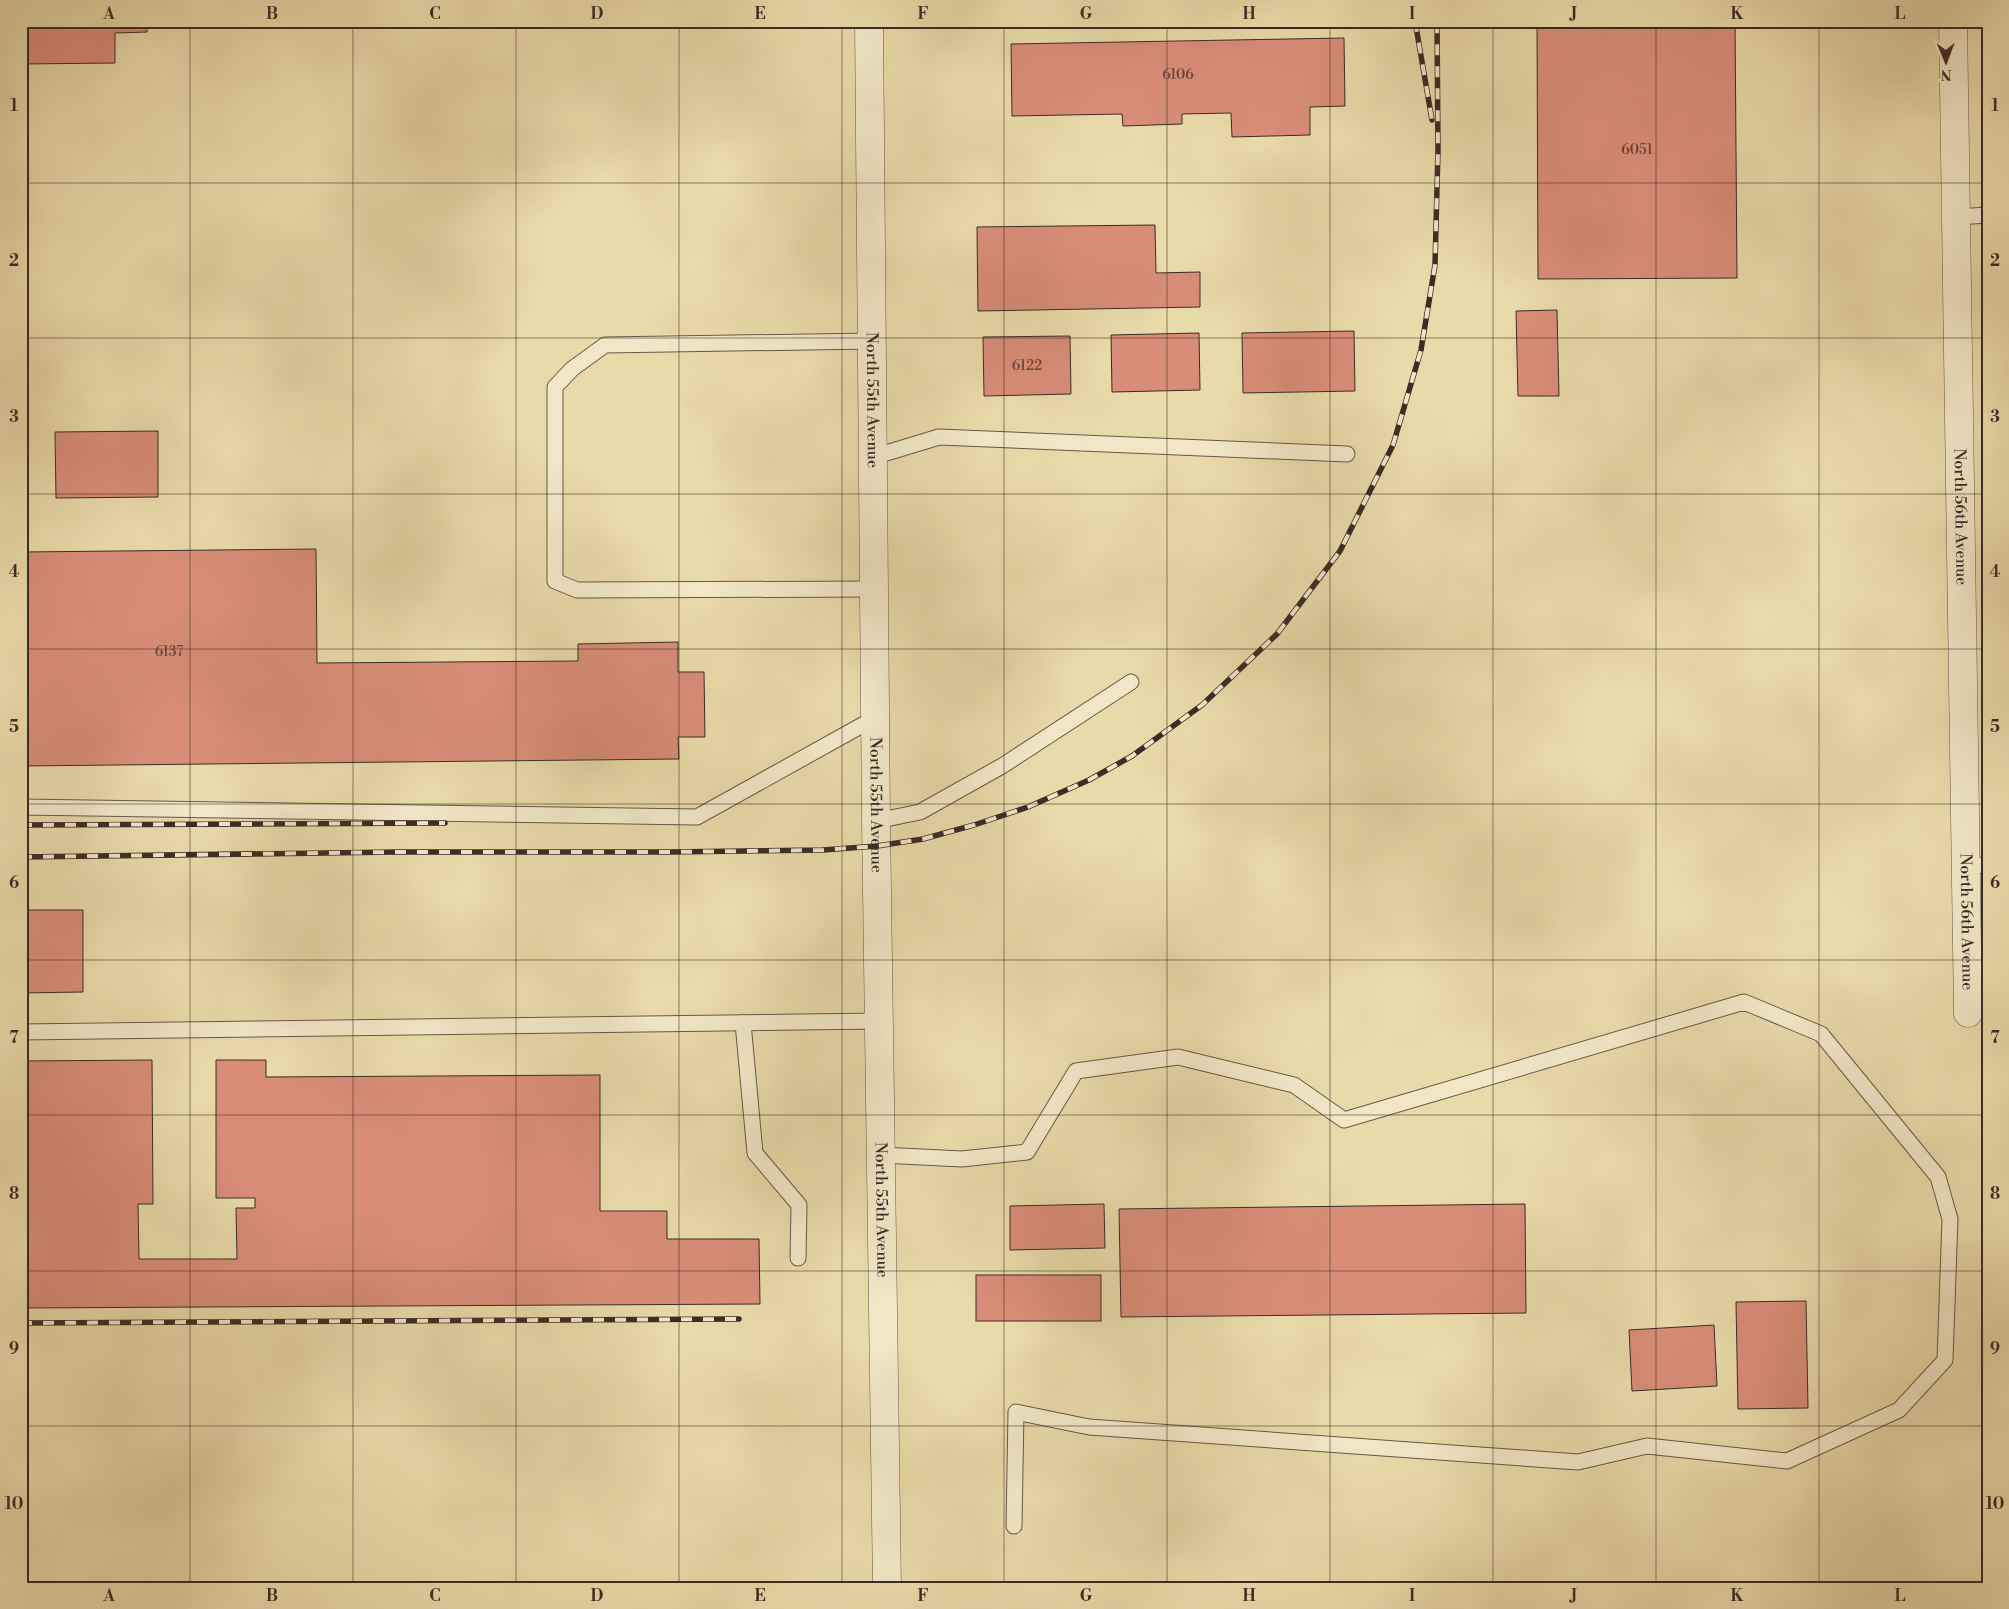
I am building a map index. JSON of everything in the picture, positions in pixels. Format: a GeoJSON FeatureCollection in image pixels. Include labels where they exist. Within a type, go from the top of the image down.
{"type":"FeatureCollection","features":[{"type":"Feature","properties":{"kind":"street","name":"North 55th Avenue"},"geometry":{"type":"LineString","coordinates":[[870,21],[876,821],[887,1588]]}},
{"type":"Feature","properties":{"kind":"street","name":"North 56th Avenue"},"geometry":{"type":"LineString","coordinates":[[1953,21],[1956,216],[1977,866],[1968,1013]]}},
{"type":"Feature","properties":{"kind":"lane"},"geometry":{"type":"LineString","coordinates":[[1956,216],[1988,216]]}},
{"type":"Feature","properties":{"kind":"lane"},"geometry":{"type":"LineString","coordinates":[[872,341],[605,345],[572,369],[555,386],[555,581],[577,590],[874,589]]}},
{"type":"Feature","properties":{"kind":"lane"},"geometry":{"type":"LineString","coordinates":[[873,457],[939,437],[1347,454]]}},
{"type":"Feature","properties":{"kind":"lane"},"geometry":{"type":"LineString","coordinates":[[876,821],[920,812],[1002,766],[1131,682]]}},
{"type":"Feature","properties":{"kind":"lane"},"geometry":{"type":"LineString","coordinates":[[21,807],[697,817],[875,718]]}},
{"type":"Feature","properties":{"kind":"lane"},"geometry":{"type":"LineString","coordinates":[[881,1155],[962,1159],[1027,1152],[1076,1072],[1178,1057],[1294,1085],[1344,1120],[1744,1002],[1821,1034],[1938,1177],[1950,1219],[1945,1360],[1899,1410],[1787,1461],[1647,1446],[1578,1462],[1089,1427],[1016,1412],[1014,1526]]}},
{"type":"Feature","properties":{"kind":"lane"},"geometry":{"type":"LineString","coordinates":[[21,1032],[879,1021]]}},
{"type":"Feature","properties":{"kind":"lane"},"geometry":{"type":"LineString","coordinates":[[743,1024],[754,1153],[798,1205],[798,1258]]}},
{"type":"Feature","properties":{"kind":"building"},"geometry":{"type":"Polygon","coordinates":[[[21,21],[147,21],[147,32],[115,33],[115,63],[21,64],[21,21]]]}},
{"type":"Feature","properties":{"kind":"building"},"geometry":{"type":"Polygon","coordinates":[[[1537,21],[1735,21],[1737,278],[1538,279],[1537,21]]]}},
{"type":"Feature","properties":{"kind":"building"},"geometry":{"type":"Polygon","coordinates":[[[1344,38],[1345,106],[1310,107],[1310,135],[1232,137],[1231,113],[1182,114],[1182,124],[1123,126],[1122,114],[1012,116],[1011,44],[1344,38]]]}},
{"type":"Feature","properties":{"kind":"building"},"geometry":{"type":"Polygon","coordinates":[[[1155,225],[1156,273],[1200,272],[1200,307],[978,311],[977,227],[1155,225]]]}},
{"type":"Feature","properties":{"kind":"building"},"geometry":{"type":"Polygon","coordinates":[[[1557,310],[1559,396],[1518,396],[1516,311],[1557,310]]]}},
{"type":"Feature","properties":{"kind":"building"},"geometry":{"type":"Polygon","coordinates":[[[1354,331],[1355,391],[1243,393],[1242,333],[1354,331]]]}},
{"type":"Feature","properties":{"kind":"building"},"geometry":{"type":"Polygon","coordinates":[[[1199,333],[1200,390],[1112,392],[1111,335],[1199,333]]]}},
{"type":"Feature","properties":{"kind":"building"},"geometry":{"type":"Polygon","coordinates":[[[1070,336],[1071,394],[984,396],[983,337],[1070,336]]]}},
{"type":"Feature","properties":{"kind":"building"},"geometry":{"type":"Polygon","coordinates":[[[158,431],[158,497],[56,498],[55,432],[158,431]]]}},
{"type":"Feature","properties":{"kind":"building"},"geometry":{"type":"Polygon","coordinates":[[[316,549],[317,663],[578,661],[578,644],[678,642],[678,672],[704,672],[705,737],[678,737],[679,759],[21,766],[21,552],[316,549]]]}},
{"type":"Feature","properties":{"kind":"building"},"geometry":{"type":"Polygon","coordinates":[[[21,910],[83,910],[83,992],[21,993],[21,910]]]}},
{"type":"Feature","properties":{"kind":"building"},"geometry":{"type":"Polygon","coordinates":[[[152,1060],[153,1204],[138,1204],[139,1259],[237,1259],[236,1208],[255,1208],[255,1198],[216,1198],[216,1060],[266,1060],[266,1077],[600,1075],[600,1211],[667,1211],[667,1239],[759,1239],[760,1304],[21,1308],[21,1061],[152,1060]]]}},
{"type":"Feature","properties":{"kind":"building"},"geometry":{"type":"Polygon","coordinates":[[[1104,1204],[1105,1248],[1010,1250],[1010,1206],[1104,1204]]]}},
{"type":"Feature","properties":{"kind":"building"},"geometry":{"type":"Polygon","coordinates":[[[1525,1204],[1526,1313],[1121,1317],[1119,1209],[1525,1204]]]}},
{"type":"Feature","properties":{"kind":"building"},"geometry":{"type":"Polygon","coordinates":[[[976,1275],[1101,1275],[1101,1321],[976,1321],[976,1275]]]}},
{"type":"Feature","properties":{"kind":"building"},"geometry":{"type":"Polygon","coordinates":[[[1806,1301],[1808,1408],[1738,1409],[1736,1302],[1806,1301]]]}},
{"type":"Feature","properties":{"kind":"building"},"geometry":{"type":"Polygon","coordinates":[[[1714,1325],[1717,1386],[1632,1391],[1629,1330],[1714,1325]]]}},
{"type":"Feature","properties":{"kind":"railway"},"geometry":{"type":"LineString","coordinates":[[1415,21],[1432,120]]}},
{"type":"Feature","properties":{"kind":"railway"},"geometry":{"type":"LineString","coordinates":[[21,857],[397,852],[669,852],[823,850],[877,846],[923,839],[1028,807],[1089,780],[1132,756],[1202,705],[1277,634],[1340,551],[1393,445],[1421,350],[1435,265],[1438,150],[1437,21]]}},
{"type":"Feature","properties":{"kind":"railway"},"geometry":{"type":"LineString","coordinates":[[21,825],[445,823]]}},
{"type":"Feature","properties":{"kind":"railway"},"geometry":{"type":"LineString","coordinates":[[21,1323],[739,1319]]}}]}
